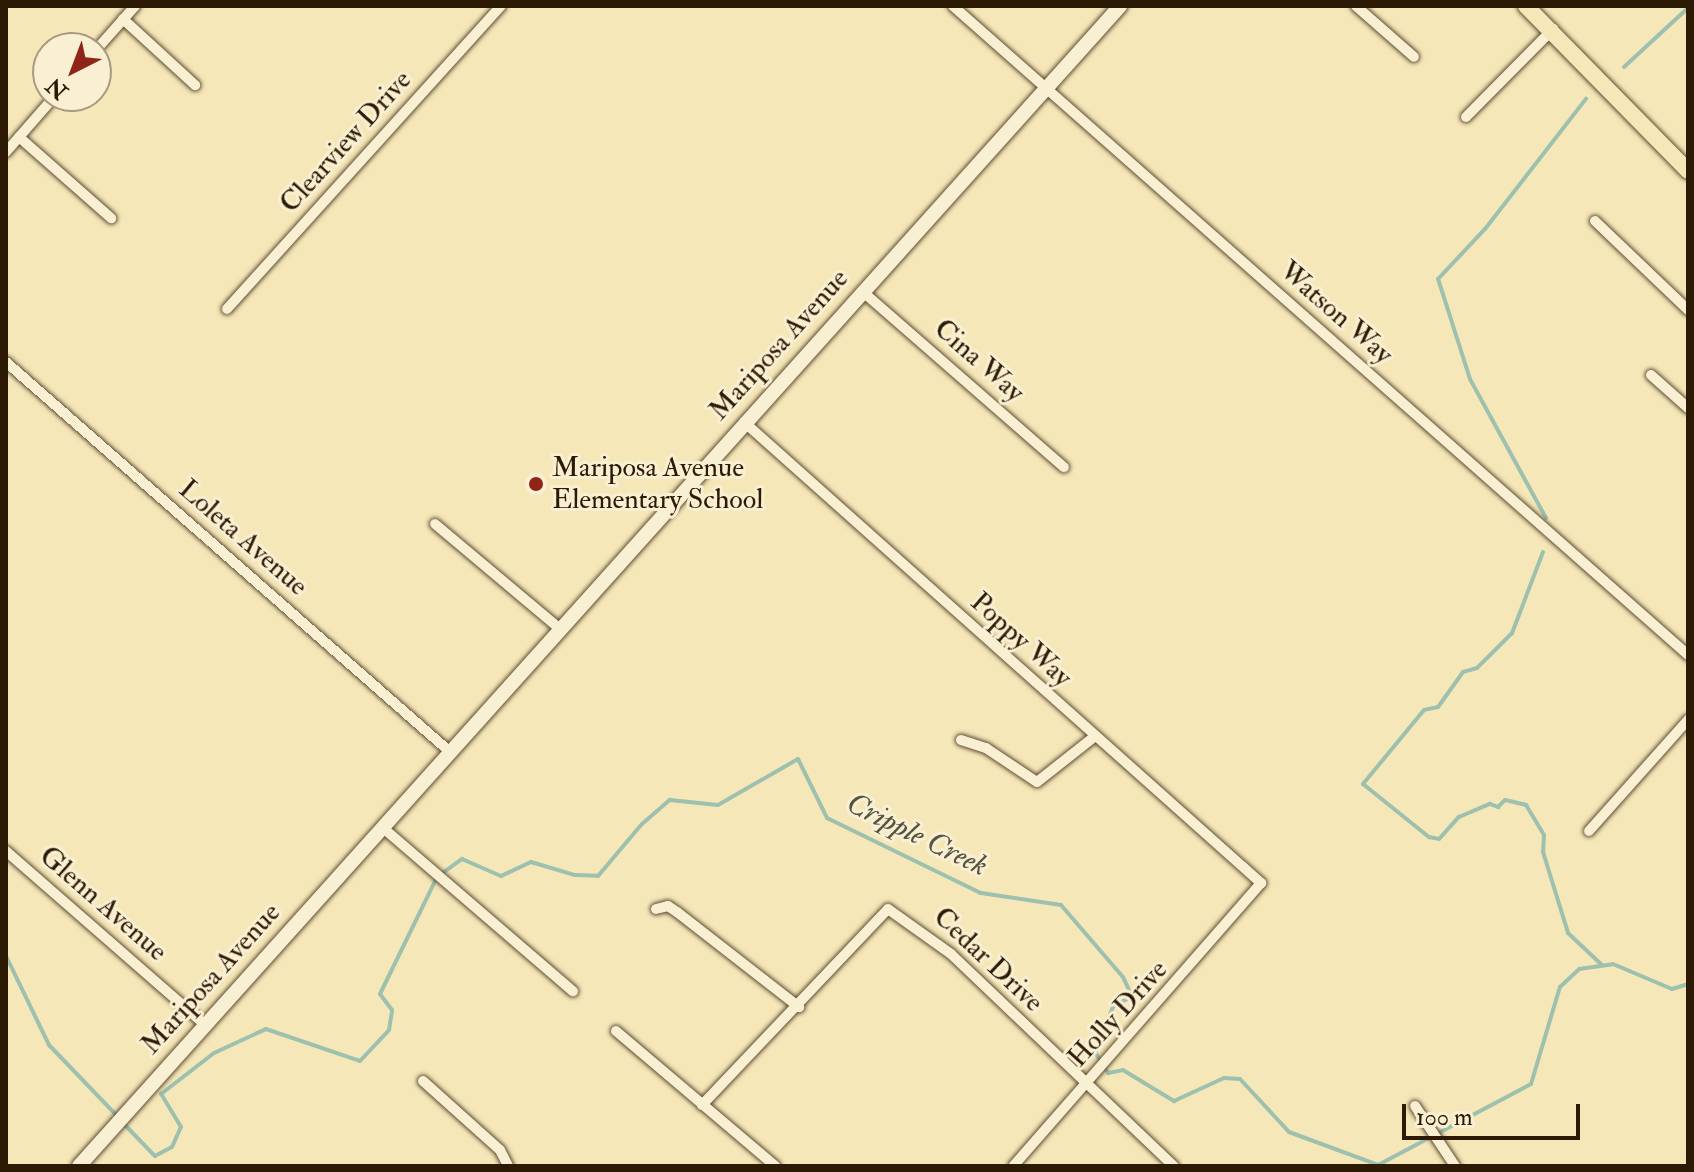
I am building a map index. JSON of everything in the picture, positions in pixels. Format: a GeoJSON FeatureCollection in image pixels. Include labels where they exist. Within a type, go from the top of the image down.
{"type":"FeatureCollection","features":[{"type":"Feature","properties":{"kind":"main road"},"geometry":{"type":"LineString","coordinates":[[1526,6],[1553,29],[1688,171]]}},
{"type":"Feature","properties":{"kind":"street"},"geometry":{"type":"LineString","coordinates":[[112,32],[135,6]]}},
{"type":"Feature","properties":{"kind":"street","name":"Clearview Drive"},"geometry":{"type":"LineString","coordinates":[[227,309],[501,6]]}},
{"type":"Feature","properties":{"kind":"street","name":"Watson Way"},"geometry":{"type":"LineString","coordinates":[[953,6],[1043,90],[1686,650]]}},
{"type":"Feature","properties":{"kind":"street","name":"Mariposa Avenue"},"geometry":{"type":"LineString","coordinates":[[81,1165],[204,1024],[1120,6]]}},
{"type":"Feature","properties":{"kind":"street"},"geometry":{"type":"LineString","coordinates":[[1356,6],[1414,57]]}},
{"type":"Feature","properties":{"kind":"street"},"geometry":{"type":"LineString","coordinates":[[123,19],[195,85]]}},
{"type":"Feature","properties":{"kind":"street"},"geometry":{"type":"LineString","coordinates":[[1466,117],[1553,29]]}},
{"type":"Feature","properties":{"kind":"street"},"geometry":{"type":"LineString","coordinates":[[6,152],[41,112]]}},
{"type":"Feature","properties":{"kind":"street"},"geometry":{"type":"LineString","coordinates":[[19,137],[111,218]]}},
{"type":"Feature","properties":{"kind":"street"},"geometry":{"type":"LineString","coordinates":[[1595,221],[1688,310]]}},
{"type":"Feature","properties":{"kind":"street","name":"Cina Way"},"geometry":{"type":"LineString","coordinates":[[862,291],[1064,467]]}},
{"type":"Feature","properties":{"kind":"street","name":"Loleta Avenue"},"geometry":{"type":"LineString","coordinates":[[6,362],[449,751]]}},
{"type":"Feature","properties":{"kind":"street"},"geometry":{"type":"LineString","coordinates":[[1651,375],[1688,408]]}},
{"type":"Feature","properties":{"kind":"street","name":"Poppy Way"},"geometry":{"type":"LineString","coordinates":[[744,422],[1094,737],[1240,862],[1261,883],[1257,892]]}},
{"type":"Feature","properties":{"kind":"street"},"geometry":{"type":"LineString","coordinates":[[435,524],[559,628]]}},
{"type":"Feature","properties":{"kind":"street"},"geometry":{"type":"LineString","coordinates":[[1589,831],[1688,720]]}},
{"type":"Feature","properties":{"kind":"street"},"geometry":{"type":"LineString","coordinates":[[961,740],[986,748],[1037,782],[1094,737]]}},
{"type":"Feature","properties":{"kind":"street"},"geometry":{"type":"LineString","coordinates":[[382,827],[573,991]]}},
{"type":"Feature","properties":{"kind":"street","name":"Glenn Avenue"},"geometry":{"type":"LineString","coordinates":[[6,851],[204,1024]]}},
{"type":"Feature","properties":{"kind":"street","name":"Holly Drive"},"geometry":{"type":"LineString","coordinates":[[1013,1166],[1116,1054],[1257,892]]}},
{"type":"Feature","properties":{"kind":"street"},"geometry":{"type":"LineString","coordinates":[[656,909],[668,906],[677,912],[799,1007],[702,1105]]}},
{"type":"Feature","properties":{"kind":"street","name":"Cedar Drive"},"geometry":{"type":"LineString","coordinates":[[799,1007],[888,909],[951,954],[1086,1086],[1174,1166]]}},
{"type":"Feature","properties":{"kind":"street"},"geometry":{"type":"LineString","coordinates":[[616,1031],[775,1166]]}},
{"type":"Feature","properties":{"kind":"street"},"geometry":{"type":"LineString","coordinates":[[423,1081],[500,1150],[508,1166]]}},
{"type":"Feature","properties":{"kind":"street"},"geometry":{"type":"LineString","coordinates":[[1415,1106],[1455,1166]]}},
{"type":"Feature","properties":{"kind":"waterway"},"geometry":{"type":"LineString","coordinates":[[1624,67],[1688,8]]}},
{"type":"Feature","properties":{"kind":"waterway"},"geometry":{"type":"LineString","coordinates":[[1546,518],[1470,379],[1438,279],[1485,229],[1586,99]]}},
{"type":"Feature","properties":{"kind":"waterway"},"geometry":{"type":"LineString","coordinates":[[1543,552],[1512,633],[1477,668],[1463,672],[1438,707],[1424,710],[1363,784],[1429,837],[1439,839],[1459,817],[1490,804],[1498,807],[1505,800],[1526,805],[1544,835],[1543,852],[1568,933],[1602,965]]}},
{"type":"Feature","properties":{"kind":"waterway","name":"Cripple Creek"},"geometry":{"type":"LineString","coordinates":[[123,1123],[155,1156],[172,1147],[181,1127],[161,1094],[214,1053],[266,1029],[360,1061],[389,1030],[392,1010],[380,994],[437,877],[462,859],[501,876],[531,862],[575,875],[598,876],[642,824],[670,800],[718,805],[798,759],[827,818],[981,893],[1061,905],[1123,977],[1132,996],[1113,1007],[1095,1052],[1108,1073],[1123,1070],[1174,1101],[1224,1078],[1240,1079],[1289,1132],[1378,1165],[1531,1084],[1560,987],[1579,969],[1613,964],[1672,989],[1688,984]]}},
{"type":"Feature","properties":{"kind":"waterway","name":"Cripple Creek"},"geometry":{"type":"LineString","coordinates":[[6,956],[49,1045],[117,1116]]}},
{"type":"Feature","properties":{"kind":"place","name":"Mariposa Avenue Elementary School"},"geometry":{"type":"Point","coordinates":[536,484]}}]}
